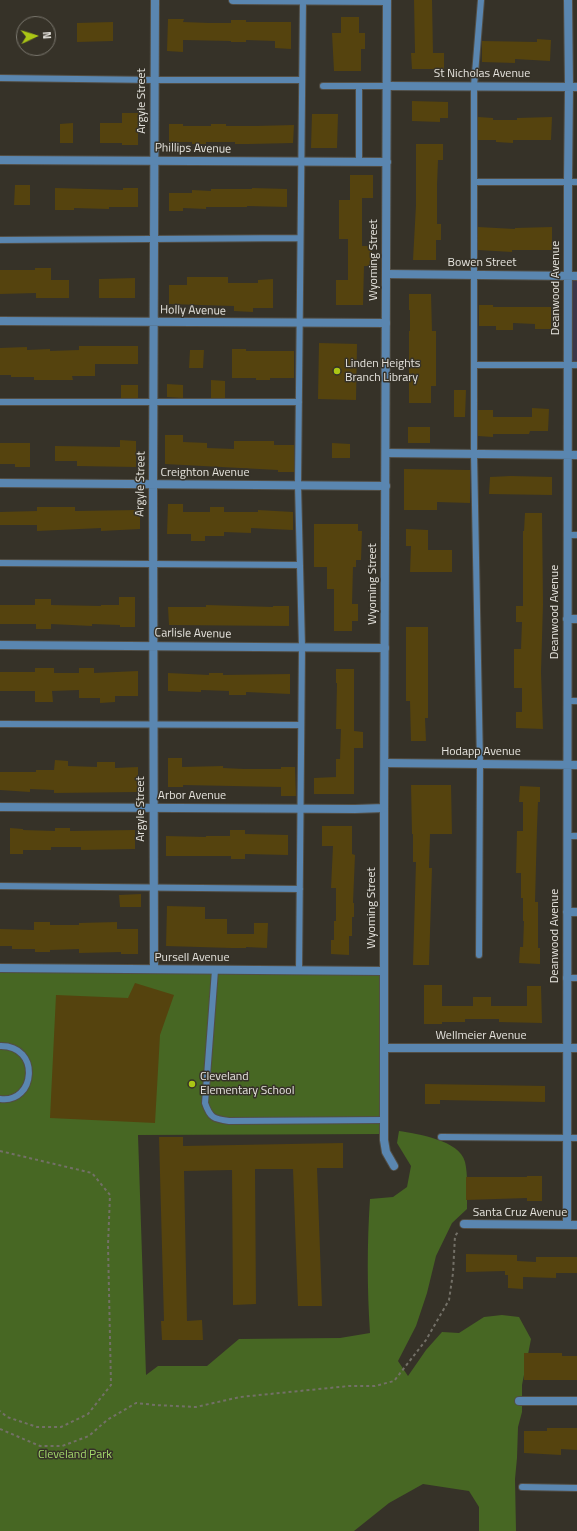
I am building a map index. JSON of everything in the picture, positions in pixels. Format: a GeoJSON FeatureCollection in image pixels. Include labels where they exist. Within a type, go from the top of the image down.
{"type":"FeatureCollection","features":[{"type":"Feature","properties":{"kind":"street","name":"Argyle Street"},"geometry":{"type":"LineString","coordinates":[[154,969],[153,484],[155,0]]}},
{"type":"Feature","properties":{"kind":"street"},"geometry":{"type":"LineString","coordinates":[[233,0],[387,0]]}},
{"type":"Feature","properties":{"kind":"street","name":"Wyoming Street"},"geometry":{"type":"LineString","coordinates":[[387,0],[384,1140],[386,1152],[394,1166]]}},
{"type":"Feature","properties":{"kind":"street","name":"Deanwood Avenue"},"geometry":{"type":"LineString","coordinates":[[567,1225],[566,978],[568,182],[573,87],[568,0]]}},
{"type":"Feature","properties":{"kind":"street","name":"St Nicholas Avenue"},"geometry":{"type":"LineString","coordinates":[[387,86],[573,87]]}},
{"type":"Feature","properties":{"kind":"street","name":"Phillips Avenue"},"geometry":{"type":"LineString","coordinates":[[0,160],[387,162]]}},
{"type":"Feature","properties":{"kind":"street","name":"Bowen Street"},"geometry":{"type":"LineString","coordinates":[[386,274],[577,276]]}},
{"type":"Feature","properties":{"kind":"street","name":"Holly Avenue"},"geometry":{"type":"LineString","coordinates":[[0,321],[300,324],[386,323]]}},
{"type":"Feature","properties":{"kind":"street"},"geometry":{"type":"LineString","coordinates":[[386,453],[577,455]]}},
{"type":"Feature","properties":{"kind":"street","name":"Creighton Avenue"},"geometry":{"type":"LineString","coordinates":[[0,483],[386,486]]}},
{"type":"Feature","properties":{"kind":"street"},"geometry":{"type":"LineString","coordinates":[[567,619],[577,619]]}},
{"type":"Feature","properties":{"kind":"street","name":"Carlisle Avenue"},"geometry":{"type":"LineString","coordinates":[[0,644],[385,648]]}},
{"type":"Feature","properties":{"kind":"street","name":"Hodapp Avenue"},"geometry":{"type":"LineString","coordinates":[[384,763],[577,765]]}},
{"type":"Feature","properties":{"kind":"street","name":"Arbor Avenue"},"geometry":{"type":"LineString","coordinates":[[0,807],[384,808]]}},
{"type":"Feature","properties":{"kind":"street"},"geometry":{"type":"LineString","coordinates":[[567,912],[577,912]]}},
{"type":"Feature","properties":{"kind":"street","name":"Pursell Avenue"},"geometry":{"type":"LineString","coordinates":[[0,968],[384,971]]}},
{"type":"Feature","properties":{"kind":"street","name":"Wellmeier Avenue"},"geometry":{"type":"LineString","coordinates":[[385,1048],[577,1048]]}},
{"type":"Feature","properties":{"kind":"street","name":"Santa Cruz Avenue"},"geometry":{"type":"LineString","coordinates":[[464,1224],[577,1225]]}},
{"type":"Feature","properties":{"kind":"street"},"geometry":{"type":"LineString","coordinates":[[518,1401],[577,1401]]}},
{"type":"Feature","properties":{"kind":"lane"},"geometry":{"type":"LineString","coordinates":[[299,970],[302,647],[298,485],[300,402],[302,0]]}},
{"type":"Feature","properties":{"kind":"lane"},"geometry":{"type":"LineString","coordinates":[[479,956],[480,764],[474,454],[474,86],[481,0]]}},
{"type":"Feature","properties":{"kind":"lane"},"geometry":{"type":"LineString","coordinates":[[0,78],[302,80]]}},
{"type":"Feature","properties":{"kind":"lane"},"geometry":{"type":"LineString","coordinates":[[323,86],[387,86]]}},
{"type":"Feature","properties":{"kind":"lane"},"geometry":{"type":"LineString","coordinates":[[359,86],[359,162]]}},
{"type":"Feature","properties":{"kind":"lane"},"geometry":{"type":"LineString","coordinates":[[474,182],[577,182]]}},
{"type":"Feature","properties":{"kind":"lane"},"geometry":{"type":"LineString","coordinates":[[0,240],[300,238]]}},
{"type":"Feature","properties":{"kind":"lane"},"geometry":{"type":"LineString","coordinates":[[474,365],[577,365]]}},
{"type":"Feature","properties":{"kind":"lane"},"geometry":{"type":"LineString","coordinates":[[0,402],[300,402]]}},
{"type":"Feature","properties":{"kind":"lane"},"geometry":{"type":"LineString","coordinates":[[567,535],[577,535]]}},
{"type":"Feature","properties":{"kind":"lane"},"geometry":{"type":"LineString","coordinates":[[0,563],[300,566]]}},
{"type":"Feature","properties":{"kind":"lane"},"geometry":{"type":"LineString","coordinates":[[567,701],[577,701]]}},
{"type":"Feature","properties":{"kind":"lane"},"geometry":{"type":"LineString","coordinates":[[0,724],[301,725]]}},
{"type":"Feature","properties":{"kind":"lane"},"geometry":{"type":"LineString","coordinates":[[567,836],[577,836]]}},
{"type":"Feature","properties":{"kind":"lane"},"geometry":{"type":"LineString","coordinates":[[0,886],[300,889]]}},
{"type":"Feature","properties":{"kind":"lane"},"geometry":{"type":"LineString","coordinates":[[215,970],[205,1103],[208,1114],[217,1120],[229,1121],[384,1120]]}},
{"type":"Feature","properties":{"kind":"lane"},"geometry":{"type":"LineString","coordinates":[[566,978],[577,978]]}},
{"type":"Feature","properties":{"kind":"lane"},"geometry":{"type":"LineString","coordinates":[[0,1046],[7,1046],[22,1054],[27,1061],[30,1070],[27,1083],[20,1093],[12,1098],[0,1099]]}},
{"type":"Feature","properties":{"kind":"lane"},"geometry":{"type":"LineString","coordinates":[[441,1137],[577,1138]]}},
{"type":"Feature","properties":{"kind":"lane"},"geometry":{"type":"LineString","coordinates":[[522,1487],[577,1488]]}},
{"type":"Feature","properties":{"kind":"path"},"geometry":{"type":"LineString","coordinates":[[0,1151],[92,1173],[110,1195],[108,1245],[111,1385],[88,1414],[61,1427],[37,1427],[7,1417],[0,1411]]}},
{"type":"Feature","properties":{"kind":"path"},"geometry":{"type":"LineString","coordinates":[[0,1429],[40,1446],[62,1446],[89,1436],[108,1420],[136,1403],[155,1406],[196,1407],[240,1397],[349,1386],[375,1386],[394,1381],[426,1340],[449,1300],[453,1273],[455,1236],[464,1224]]}},
{"type":"Feature","properties":{"kind":"shaded area"},"geometry":{"type":"Polygon","coordinates":[[[568,276],[577,276],[577,365],[568,365],[568,276]]]}},
{"type":"Feature","properties":{"kind":"green space","name":"Cleveland Park"},"geometry":{"type":"Polygon","coordinates":[[[0,968],[384,971],[384,1134],[138,1135],[146,1375],[158,1366],[207,1366],[239,1339],[340,1338],[370,1333],[368,1299],[368,1233],[370,1199],[393,1197],[407,1187],[411,1166],[397,1143],[399,1131],[426,1136],[447,1143],[461,1154],[465,1162],[467,1178],[467,1209],[452,1223],[436,1256],[427,1293],[416,1326],[398,1361],[408,1376],[426,1350],[442,1332],[459,1333],[484,1317],[502,1315],[519,1317],[531,1339],[522,1385],[522,1412],[518,1427],[515,1479],[516,1531],[479,1531],[479,1507],[469,1491],[423,1484],[389,1503],[354,1531],[0,1531],[0,968]]]}},
{"type":"Feature","properties":{"kind":"building"},"geometry":{"type":"Polygon","coordinates":[[[414,0],[432,0],[433,53],[444,53],[444,69],[412,69],[411,53],[415,53],[414,0]]]}},
{"type":"Feature","properties":{"kind":"building"},"geometry":{"type":"Polygon","coordinates":[[[341,17],[359,17],[359,33],[365,33],[365,49],[361,49],[361,71],[334,71],[332,33],[341,33],[341,17]]]}},
{"type":"Feature","properties":{"kind":"building"},"geometry":{"type":"Polygon","coordinates":[[[168,19],[184,19],[183,22],[209,23],[231,23],[231,20],[246,20],[246,22],[291,22],[291,49],[275,48],[275,41],[246,40],[246,42],[231,42],[183,40],[183,52],[167,51],[168,19]]]}},
{"type":"Feature","properties":{"kind":"building"},"geometry":{"type":"Polygon","coordinates":[[[113,22],[113,41],[77,42],[77,23],[113,22]]]}},
{"type":"Feature","properties":{"kind":"building"},"geometry":{"type":"Polygon","coordinates":[[[537,39],[551,40],[550,61],[515,59],[515,63],[482,62],[482,41],[537,42],[537,39]]]}},
{"type":"Feature","properties":{"kind":"building"},"geometry":{"type":"Polygon","coordinates":[[[412,101],[448,102],[448,118],[440,118],[440,122],[412,121],[412,101]]]}},
{"type":"Feature","properties":{"kind":"building"},"geometry":{"type":"Polygon","coordinates":[[[122,113],[138,113],[138,145],[100,143],[100,123],[122,123],[122,113]]]}},
{"type":"Feature","properties":{"kind":"building"},"geometry":{"type":"Polygon","coordinates":[[[312,114],[338,114],[337,148],[311,148],[312,114]]]}},
{"type":"Feature","properties":{"kind":"building"},"geometry":{"type":"Polygon","coordinates":[[[478,117],[493,118],[493,120],[517,120],[517,118],[552,117],[551,140],[513,140],[513,143],[496,142],[496,140],[478,140],[478,117]]]}},
{"type":"Feature","properties":{"kind":"building"},"geometry":{"type":"Polygon","coordinates":[[[73,123],[73,143],[60,143],[60,124],[73,123]]]}},
{"type":"Feature","properties":{"kind":"building"},"geometry":{"type":"Polygon","coordinates":[[[169,124],[183,124],[183,126],[211,126],[211,124],[226,124],[226,126],[294,125],[293,143],[235,144],[235,142],[206,142],[206,144],[192,144],[192,142],[169,142],[169,124]]]}},
{"type":"Feature","properties":{"kind":"building"},"geometry":{"type":"Polygon","coordinates":[[[416,144],[443,144],[443,160],[438,160],[437,224],[441,224],[441,240],[436,240],[436,260],[413,260],[416,205],[416,144]]]}},
{"type":"Feature","properties":{"kind":"building"},"geometry":{"type":"Polygon","coordinates":[[[350,175],[373,175],[373,198],[362,198],[362,246],[372,246],[372,266],[364,266],[363,305],[336,305],[336,280],[348,280],[348,239],[339,239],[339,200],[350,200],[350,175]]]}},
{"type":"Feature","properties":{"kind":"building"},"geometry":{"type":"Polygon","coordinates":[[[15,185],[30,185],[30,205],[14,205],[15,185]]]}},
{"type":"Feature","properties":{"kind":"building"},"geometry":{"type":"Polygon","coordinates":[[[55,188],[123,190],[123,188],[138,188],[138,207],[109,207],[109,209],[74,208],[74,210],[55,210],[55,188]]]}},
{"type":"Feature","properties":{"kind":"building"},"geometry":{"type":"Polygon","coordinates":[[[211,189],[287,189],[287,207],[206,207],[206,209],[183,208],[183,211],[169,211],[169,193],[192,193],[192,190],[211,191],[211,189]]]}},
{"type":"Feature","properties":{"kind":"building"},"geometry":{"type":"Polygon","coordinates":[[[478,227],[515,229],[552,227],[552,250],[512,250],[512,252],[478,250],[478,227]]]}},
{"type":"Feature","properties":{"kind":"building"},"geometry":{"type":"Polygon","coordinates":[[[35,268],[51,268],[51,280],[69,280],[69,298],[36,298],[36,293],[0,294],[0,270],[35,270],[35,268]]]}},
{"type":"Feature","properties":{"kind":"building"},"geometry":{"type":"Polygon","coordinates":[[[187,277],[228,277],[228,283],[258,283],[258,280],[273,279],[273,308],[253,308],[253,312],[234,311],[234,306],[169,304],[169,285],[187,285],[187,277]]]}},
{"type":"Feature","properties":{"kind":"building"},"geometry":{"type":"Polygon","coordinates":[[[135,278],[135,298],[99,298],[99,279],[135,278]]]}},
{"type":"Feature","properties":{"kind":"building"},"geometry":{"type":"Polygon","coordinates":[[[409,294],[431,294],[432,331],[436,331],[436,386],[431,386],[431,403],[409,403],[409,294]]]}},
{"type":"Feature","properties":{"kind":"building"},"geometry":{"type":"Polygon","coordinates":[[[479,305],[493,305],[493,307],[551,307],[551,329],[535,329],[535,324],[513,323],[513,330],[496,330],[496,326],[479,326],[479,305]]]}},
{"type":"Feature","properties":{"kind":"building","name":"Linden Heights Branch Library"},"geometry":{"type":"Polygon","coordinates":[[[319,343],[357,344],[356,400],[318,399],[319,343]]]}},
{"type":"Feature","properties":{"kind":"building"},"geometry":{"type":"Polygon","coordinates":[[[79,346],[138,346],[138,364],[95,364],[95,376],[72,376],[73,380],[34,380],[34,377],[11,377],[11,375],[0,375],[0,348],[27,347],[27,350],[50,349],[50,351],[79,350],[79,346]]]}},
{"type":"Feature","properties":{"kind":"building"},"geometry":{"type":"Polygon","coordinates":[[[232,349],[246,349],[246,351],[294,351],[294,378],[270,378],[270,380],[256,380],[256,378],[232,378],[232,349]]]}},
{"type":"Feature","properties":{"kind":"building"},"geometry":{"type":"Polygon","coordinates":[[[190,350],[204,350],[203,368],[189,368],[190,350]]]}},
{"type":"Feature","properties":{"kind":"building"},"geometry":{"type":"Polygon","coordinates":[[[211,380],[225,381],[225,398],[211,398],[211,380]]]}},
{"type":"Feature","properties":{"kind":"building"},"geometry":{"type":"Polygon","coordinates":[[[167,384],[183,385],[183,398],[167,397],[167,384]]]}},
{"type":"Feature","properties":{"kind":"building"},"geometry":{"type":"Polygon","coordinates":[[[121,385],[138,385],[138,398],[121,398],[121,385]]]}},
{"type":"Feature","properties":{"kind":"building"},"geometry":{"type":"Polygon","coordinates":[[[454,390],[466,390],[465,417],[454,417],[454,390]]]}},
{"type":"Feature","properties":{"kind":"building"},"geometry":{"type":"Polygon","coordinates":[[[532,408],[549,409],[548,431],[530,431],[529,434],[493,434],[493,437],[478,436],[478,410],[493,410],[493,417],[532,417],[532,408]]]}},
{"type":"Feature","properties":{"kind":"building"},"geometry":{"type":"Polygon","coordinates":[[[408,427],[430,427],[430,443],[408,443],[408,427]]]}},
{"type":"Feature","properties":{"kind":"building"},"geometry":{"type":"Polygon","coordinates":[[[165,435],[183,435],[183,442],[207,443],[207,448],[234,449],[234,441],[274,441],[274,445],[294,445],[294,472],[165,464],[165,435]]]}},
{"type":"Feature","properties":{"kind":"building"},"geometry":{"type":"Polygon","coordinates":[[[120,440],[136,441],[136,467],[77,466],[77,461],[55,461],[55,446],[120,447],[120,440]]]}},
{"type":"Feature","properties":{"kind":"building"},"geometry":{"type":"Polygon","coordinates":[[[0,443],[30,443],[30,467],[15,467],[15,464],[0,464],[0,443]]]}},
{"type":"Feature","properties":{"kind":"building"},"geometry":{"type":"Polygon","coordinates":[[[332,443],[350,444],[350,458],[332,458],[332,443]]]}},
{"type":"Feature","properties":{"kind":"building"},"geometry":{"type":"Polygon","coordinates":[[[404,469],[470,470],[470,503],[437,502],[437,510],[404,510],[404,469]]]}},
{"type":"Feature","properties":{"kind":"building"},"geometry":{"type":"Polygon","coordinates":[[[490,477],[552,477],[552,495],[489,494],[490,477]]]}},
{"type":"Feature","properties":{"kind":"building"},"geometry":{"type":"Polygon","coordinates":[[[168,504],[183,504],[183,512],[210,512],[210,507],[224,507],[224,512],[258,512],[258,510],[293,512],[293,530],[251,528],[251,533],[224,532],[224,536],[205,536],[205,541],[191,541],[191,534],[167,534],[168,504]]]}},
{"type":"Feature","properties":{"kind":"building"},"geometry":{"type":"Polygon","coordinates":[[[37,507],[75,507],[75,511],[140,510],[140,529],[101,531],[101,528],[37,531],[37,525],[0,525],[0,512],[37,511],[37,507]]]}},
{"type":"Feature","properties":{"kind":"building"},"geometry":{"type":"Polygon","coordinates":[[[525,513],[542,513],[543,604],[541,672],[543,729],[516,728],[516,712],[522,712],[522,688],[514,688],[514,649],[521,649],[522,622],[516,622],[516,606],[523,606],[523,531],[525,513]]]}},
{"type":"Feature","properties":{"kind":"building"},"geometry":{"type":"Polygon","coordinates":[[[314,524],[358,524],[358,531],[362,531],[361,560],[356,560],[356,567],[353,567],[352,604],[358,604],[358,621],[352,621],[352,631],[334,631],[334,589],[327,589],[327,567],[314,567],[314,524]]]}},
{"type":"Feature","properties":{"kind":"building"},"geometry":{"type":"Polygon","coordinates":[[[406,529],[428,530],[428,550],[452,550],[452,572],[410,572],[411,546],[406,546],[406,529]]]}},
{"type":"Feature","properties":{"kind":"building"},"geometry":{"type":"Polygon","coordinates":[[[119,597],[135,597],[135,627],[92,624],[92,626],[51,624],[51,629],[36,629],[36,624],[0,624],[0,605],[35,605],[35,599],[51,599],[51,605],[119,605],[119,597]]]}},
{"type":"Feature","properties":{"kind":"building"},"geometry":{"type":"Polygon","coordinates":[[[206,605],[289,606],[289,626],[169,625],[168,607],[206,607],[206,605]]]}},
{"type":"Feature","properties":{"kind":"building"},"geometry":{"type":"Polygon","coordinates":[[[406,627],[428,627],[428,718],[425,718],[426,741],[411,741],[410,701],[406,701],[406,627]]]}},
{"type":"Feature","properties":{"kind":"building"},"geometry":{"type":"Polygon","coordinates":[[[35,668],[54,668],[54,673],[79,673],[79,668],[94,668],[94,673],[138,671],[138,696],[115,696],[115,702],[100,703],[100,698],[79,698],[79,690],[52,691],[53,702],[35,702],[35,691],[0,691],[0,672],[35,672],[35,668]]]}},
{"type":"Feature","properties":{"kind":"building"},"geometry":{"type":"Polygon","coordinates":[[[336,669],[354,669],[354,731],[363,732],[363,748],[354,748],[354,794],[314,794],[314,778],[336,777],[336,759],[340,759],[341,729],[336,729],[336,669]]]}},
{"type":"Feature","properties":{"kind":"building"},"geometry":{"type":"Polygon","coordinates":[[[168,673],[209,675],[209,673],[223,673],[223,675],[290,674],[290,694],[246,692],[246,695],[229,695],[229,691],[168,691],[168,673]]]}},
{"type":"Feature","properties":{"kind":"building"},"geometry":{"type":"Polygon","coordinates":[[[168,758],[182,758],[182,767],[223,766],[223,768],[281,769],[281,767],[295,767],[296,796],[281,796],[281,787],[183,785],[183,787],[168,787],[168,758]]]}},
{"type":"Feature","properties":{"kind":"building"},"geometry":{"type":"Polygon","coordinates":[[[55,760],[68,761],[68,766],[97,767],[97,762],[115,762],[115,768],[138,767],[138,792],[54,793],[54,790],[30,789],[30,792],[0,790],[0,772],[36,772],[36,770],[54,770],[55,760]]]}},
{"type":"Feature","properties":{"kind":"building"},"geometry":{"type":"Polygon","coordinates":[[[411,785],[451,785],[452,834],[430,834],[429,868],[432,868],[429,965],[413,965],[416,862],[413,862],[411,785]]]}},
{"type":"Feature","properties":{"kind":"building"},"geometry":{"type":"Polygon","coordinates":[[[520,786],[540,787],[540,802],[538,802],[535,902],[538,902],[538,948],[540,948],[540,964],[519,963],[520,947],[523,947],[524,921],[523,898],[521,898],[521,873],[516,873],[517,831],[523,831],[523,802],[519,802],[520,786]]]}},
{"type":"Feature","properties":{"kind":"building"},"geometry":{"type":"Polygon","coordinates":[[[322,826],[352,826],[352,854],[355,855],[353,903],[354,917],[352,917],[352,936],[349,936],[349,955],[331,954],[331,940],[334,940],[334,921],[336,921],[336,888],[331,888],[333,846],[322,846],[322,826]]]}},
{"type":"Feature","properties":{"kind":"building"},"geometry":{"type":"Polygon","coordinates":[[[10,828],[55,831],[55,828],[70,828],[70,831],[135,830],[135,849],[81,850],[81,847],[51,847],[51,850],[23,850],[23,854],[10,854],[10,828]]]}},
{"type":"Feature","properties":{"kind":"building"},"geometry":{"type":"Polygon","coordinates":[[[230,830],[245,830],[245,834],[288,835],[288,855],[245,854],[245,859],[231,859],[231,856],[166,856],[166,836],[230,836],[230,830]]]}},
{"type":"Feature","properties":{"kind":"building"},"geometry":{"type":"Polygon","coordinates":[[[141,894],[141,907],[120,907],[119,895],[141,894]]]}},
{"type":"Feature","properties":{"kind":"building"},"geometry":{"type":"Polygon","coordinates":[[[167,906],[205,907],[205,919],[227,919],[227,934],[254,934],[254,923],[268,923],[267,948],[166,946],[167,906]]]}},
{"type":"Feature","properties":{"kind":"building"},"geometry":{"type":"Polygon","coordinates":[[[34,922],[50,922],[50,925],[79,925],[79,923],[117,922],[117,929],[138,929],[138,954],[121,954],[121,952],[79,953],[79,949],[35,952],[35,949],[12,949],[12,946],[0,946],[0,929],[34,930],[34,922]]]}},
{"type":"Feature","properties":{"kind":"building"},"geometry":{"type":"Polygon","coordinates":[[[135,983],[174,995],[160,1035],[155,1123],[50,1118],[56,995],[128,998],[135,983]]]}},
{"type":"Feature","properties":{"kind":"building"},"geometry":{"type":"Polygon","coordinates":[[[424,985],[442,985],[442,1006],[473,1006],[473,997],[491,997],[491,1006],[527,1006],[527,986],[541,986],[542,1023],[499,1022],[499,1019],[465,1019],[465,1022],[424,1024],[424,985]]]}},
{"type":"Feature","properties":{"kind":"building"},"geometry":{"type":"Polygon","coordinates":[[[425,1084],[545,1086],[545,1102],[440,1100],[440,1104],[425,1104],[425,1084]]]}},
{"type":"Feature","properties":{"kind":"building"},"geometry":{"type":"Polygon","coordinates":[[[159,1137],[183,1137],[183,1146],[343,1143],[343,1168],[317,1168],[322,1306],[298,1306],[293,1169],[255,1169],[256,1304],[233,1305],[232,1170],[184,1171],[187,1321],[202,1320],[203,1340],[162,1340],[161,1321],[164,1321],[159,1137]]]}},
{"type":"Feature","properties":{"kind":"building"},"geometry":{"type":"Polygon","coordinates":[[[542,1176],[542,1201],[527,1201],[527,1198],[466,1200],[466,1177],[542,1176]]]}},
{"type":"Feature","properties":{"kind":"building"},"geometry":{"type":"Polygon","coordinates":[[[466,1254],[517,1255],[517,1261],[536,1262],[536,1257],[577,1257],[577,1273],[556,1273],[556,1278],[523,1277],[523,1289],[508,1288],[508,1275],[505,1275],[505,1271],[466,1272],[466,1254]]]}},
{"type":"Feature","properties":{"kind":"building"},"geometry":{"type":"Polygon","coordinates":[[[524,1353],[562,1353],[562,1356],[577,1356],[577,1380],[524,1380],[524,1353]]]}},
{"type":"Feature","properties":{"kind":"building"},"geometry":{"type":"Polygon","coordinates":[[[547,1428],[577,1428],[577,1450],[561,1449],[561,1455],[524,1453],[524,1431],[547,1431],[547,1428]]]}},
{"type":"Feature","properties":{"kind":"place","name":"Linden Heights Branch Library"},"geometry":{"type":"Point","coordinates":[337,371]}},
{"type":"Feature","properties":{"kind":"place","name":"Cleveland Elementary School"},"geometry":{"type":"Point","coordinates":[192,1084]}}]}
